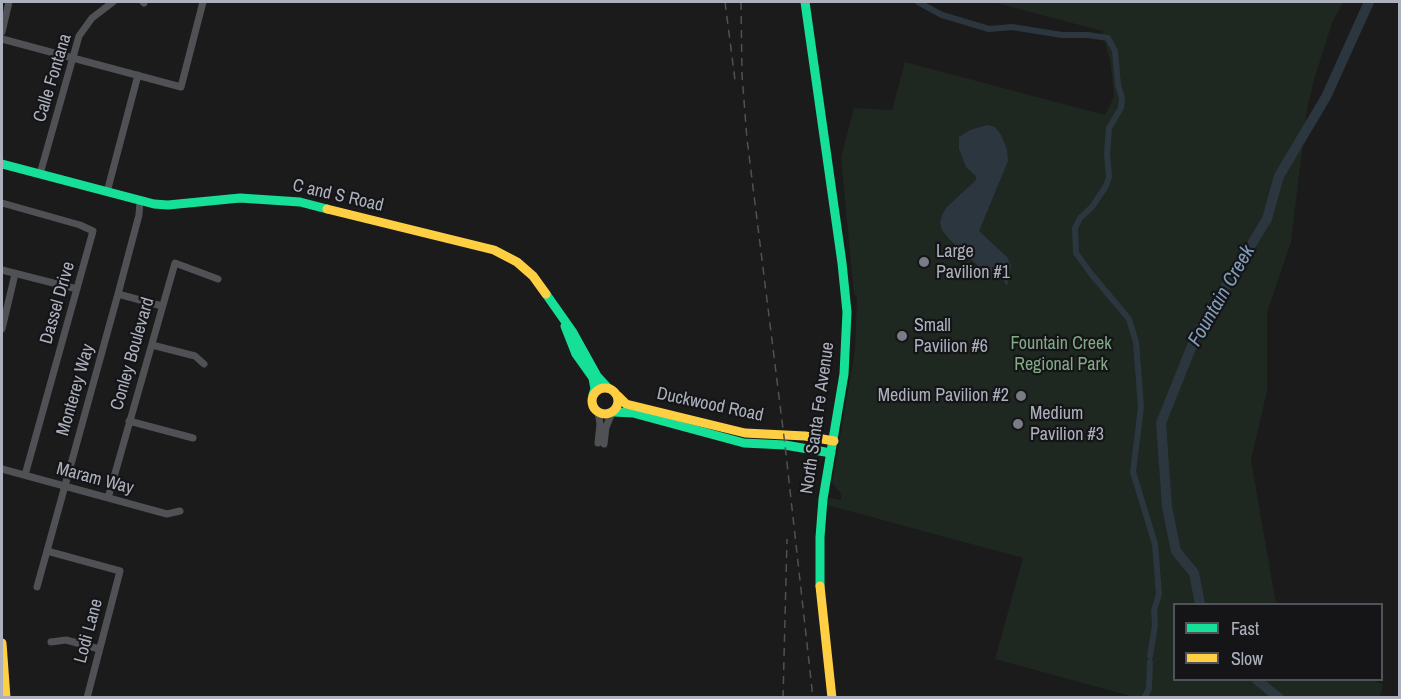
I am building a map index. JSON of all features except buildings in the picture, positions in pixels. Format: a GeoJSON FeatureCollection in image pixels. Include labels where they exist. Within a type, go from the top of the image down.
{"type":"FeatureCollection","features":[{"type":"Feature","properties":{"kind":"main road","name":"North Santa Fe Avenue"},"geometry":{"type":"LineString","coordinates":[[805,2],[845,287],[846,357],[823,499],[819,576],[832,698]]}},
{"type":"Feature","properties":{"kind":"main road","name":"C and S Road"},"geometry":{"type":"LineString","coordinates":[[2,164],[140,201],[168,205],[240,198],[300,202],[494,250],[517,262],[533,276],[572,331],[597,376],[608,388]]}},
{"type":"Feature","properties":{"kind":"main road","name":"C and S Road"},"geometry":{"type":"LineString","coordinates":[[565,323],[576,354],[593,378],[595,389],[593,395]]}},
{"type":"Feature","properties":{"kind":"main road"},"geometry":{"type":"LineString","coordinates":[[608,388],[618,396],[618,405],[613,413],[605,415],[598,412],[592,404],[593,395],[599,389],[608,388]]}},
{"type":"Feature","properties":{"kind":"main road","name":"Duckwood Road"},"geometry":{"type":"LineString","coordinates":[[618,396],[626,404],[745,433],[806,436],[834,441]]}},
{"type":"Feature","properties":{"kind":"main road","name":"Duckwood Road"},"geometry":{"type":"LineString","coordinates":[[613,413],[633,413],[744,443],[785,445],[831,453]]}},
{"type":"Feature","properties":{"kind":"main road"},"geometry":{"type":"LineString","coordinates":[[2,643],[6,698]]}},
{"type":"Feature","properties":{"kind":"street"},"geometry":{"type":"LineString","coordinates":[[2,32],[9,2]]}},
{"type":"Feature","properties":{"kind":"street","name":"Calle Fontana"},"geometry":{"type":"LineString","coordinates":[[40,174],[79,36],[92,18],[113,2]]}},
{"type":"Feature","properties":{"kind":"street"},"geometry":{"type":"LineString","coordinates":[[2,39],[181,87],[203,2]]}},
{"type":"Feature","properties":{"kind":"street"},"geometry":{"type":"LineString","coordinates":[[107,192],[138,75]]}},
{"type":"Feature","properties":{"kind":"street","name":"Monterey Way"},"geometry":{"type":"LineString","coordinates":[[37,587],[118,294],[139,215],[140,201]]}},
{"type":"Feature","properties":{"kind":"street","name":"Dassel Drive"},"geometry":{"type":"LineString","coordinates":[[2,203],[80,225],[93,231],[26,475]]}},
{"type":"Feature","properties":{"kind":"street","name":"Conley Boulevard"},"geometry":{"type":"LineString","coordinates":[[108,498],[175,263],[218,279]]}},
{"type":"Feature","properties":{"kind":"street"},"geometry":{"type":"LineString","coordinates":[[2,270],[77,289]]}},
{"type":"Feature","properties":{"kind":"street"},"geometry":{"type":"LineString","coordinates":[[2,329],[15,274]]}},
{"type":"Feature","properties":{"kind":"street"},"geometry":{"type":"LineString","coordinates":[[118,294],[162,306]]}},
{"type":"Feature","properties":{"kind":"street"},"geometry":{"type":"LineString","coordinates":[[152,345],[195,356],[204,364]]}},
{"type":"Feature","properties":{"kind":"street"},"geometry":{"type":"LineString","coordinates":[[598,412],[601,443],[613,413]]}},
{"type":"Feature","properties":{"kind":"street"},"geometry":{"type":"LineString","coordinates":[[129,420],[193,438]]}},
{"type":"Feature","properties":{"kind":"street","name":"Maram Way"},"geometry":{"type":"LineString","coordinates":[[2,469],[167,514],[180,511]]}},
{"type":"Feature","properties":{"kind":"street","name":"Lodi Lane"},"geometry":{"type":"LineString","coordinates":[[46,551],[120,571],[87,698]]}},
{"type":"Feature","properties":{"kind":"street"},"geometry":{"type":"LineString","coordinates":[[51,642],[66,640],[99,649]]}},
{"type":"Feature","properties":{"kind":"green space","name":"Fountain Creek Regional Park"},"geometry":{"type":"Polygon","coordinates":[[[993,2],[1343,2],[1332,23],[1314,80],[1307,109],[1291,242],[1267,313],[1267,391],[1251,460],[1276,603],[1173,603],[1173,681],[1374,681],[1383,684],[1380,697],[1134,697],[995,659],[1023,558],[827,505],[827,497],[841,500],[841,494],[832,483],[855,350],[857,296],[854,295],[841,157],[854,108],[892,110],[905,62],[1105,115],[1114,96],[1110,60],[1102,31],[993,2]]]}},
{"type":"Feature","properties":{"kind":"shaded area"},"geometry":{"type":"Polygon","coordinates":[[[987,125],[995,127],[1001,135],[1007,149],[1008,161],[979,231],[1007,257],[1011,266],[1007,286],[1004,281],[987,274],[949,239],[942,230],[940,222],[947,207],[976,180],[976,176],[966,167],[959,149],[959,137],[970,130],[987,125]]]}},
{"type":"Feature","properties":{"kind":"waterway"},"geometry":{"type":"LineString","coordinates":[[918,2],[942,15],[989,29],[1012,27],[1062,35],[1108,38],[1115,51],[1118,85],[1122,98],[1121,108],[1109,128],[1107,154],[1109,177],[1106,186],[1092,207],[1080,218],[1075,228],[1076,253],[1129,319],[1136,342],[1141,407],[1133,472],[1155,544],[1159,594],[1154,611],[1155,625],[1150,656]]}},
{"type":"Feature","properties":{"kind":"waterway","name":"Fountain Creek"},"geometry":{"type":"LineString","coordinates":[[1200,603],[1194,573],[1176,551],[1167,507],[1161,423],[1197,333],[1267,219],[1279,176],[1326,97],[1369,2]]}},
{"type":"Feature","properties":{"kind":"waterway"},"geometry":{"type":"LineString","coordinates":[[1144,698],[1149,689],[1150,662]]}},
{"type":"Feature","properties":{"kind":"waterway","name":"Fountain Creek"},"geometry":{"type":"LineString","coordinates":[[1258,681],[1279,698]]}},
{"type":"Feature","properties":{"kind":"railway"},"geometry":{"type":"LineString","coordinates":[[725,2],[735,80]]}},
{"type":"Feature","properties":{"kind":"railway"},"geometry":{"type":"LineString","coordinates":[[741,2],[742,75],[747,139],[785,445],[813,698]]}},
{"type":"Feature","properties":{"kind":"railway"},"geometry":{"type":"LineString","coordinates":[[783,698],[787,539]]}},
{"type":"Feature","properties":{"kind":"traffic: fast"},"geometry":{"type":"LineString","coordinates":[[805,2],[847,312],[844,374],[823,499],[820,586]]}},
{"type":"Feature","properties":{"kind":"traffic: fast"},"geometry":{"type":"LineString","coordinates":[[2,164],[154,204],[168,205],[240,198],[300,202],[327,209]]}},
{"type":"Feature","properties":{"kind":"traffic: fast"},"geometry":{"type":"LineString","coordinates":[[546,294],[572,331],[597,376],[608,388]]}},
{"type":"Feature","properties":{"kind":"traffic: fast"},"geometry":{"type":"LineString","coordinates":[[565,326],[576,354],[593,378],[595,389],[593,395]]}},
{"type":"Feature","properties":{"kind":"traffic: fast"},"geometry":{"type":"LineString","coordinates":[[614,412],[633,413],[744,443],[785,445],[831,453]]}},
{"type":"Feature","properties":{"kind":"traffic: slow"},"geometry":{"type":"LineString","coordinates":[[327,209],[494,250],[517,262],[533,276],[546,294]]}},
{"type":"Feature","properties":{"kind":"traffic: slow"},"geometry":{"type":"LineString","coordinates":[[605,388],[615,391],[618,401],[615,411],[605,414],[595,411],[592,401],[595,391],[605,388]]}},
{"type":"Feature","properties":{"kind":"traffic: slow"},"geometry":{"type":"LineString","coordinates":[[618,396],[626,404],[745,433],[805,436],[834,441]]}},
{"type":"Feature","properties":{"kind":"traffic: slow"},"geometry":{"type":"LineString","coordinates":[[820,586],[832,698]]}},
{"type":"Feature","properties":{"kind":"traffic: slow"},"geometry":{"type":"LineString","coordinates":[[2,643],[6,698]]}},
{"type":"Feature","properties":{"kind":"place","name":"Large Pavilion #1"},"geometry":{"type":"Point","coordinates":[924,262]}},
{"type":"Feature","properties":{"kind":"place","name":"Small Pavilion #6"},"geometry":{"type":"Point","coordinates":[902,336]}},
{"type":"Feature","properties":{"kind":"place","name":"Medium Pavilion #2"},"geometry":{"type":"Point","coordinates":[1021,396]}},
{"type":"Feature","properties":{"kind":"place","name":"Medium Pavilion #3"},"geometry":{"type":"Point","coordinates":[1018,424]}}]}
